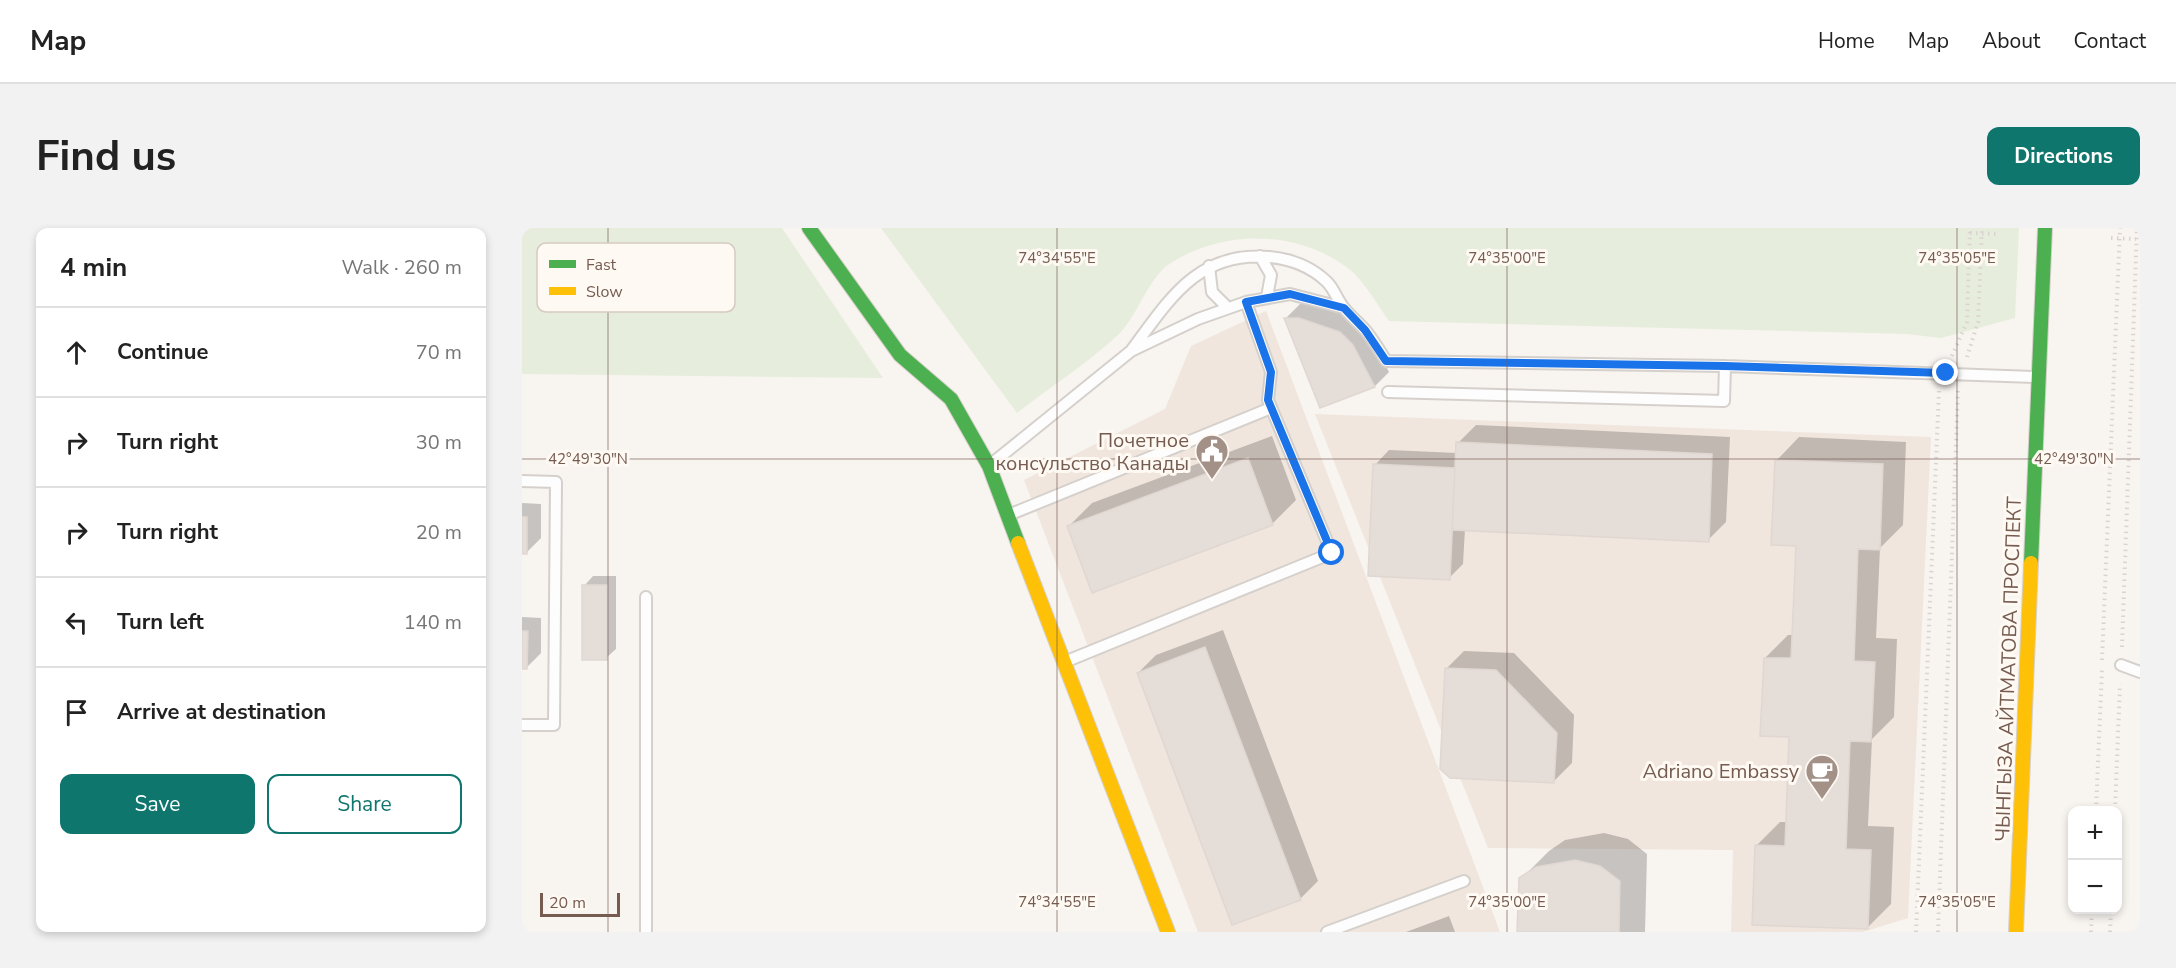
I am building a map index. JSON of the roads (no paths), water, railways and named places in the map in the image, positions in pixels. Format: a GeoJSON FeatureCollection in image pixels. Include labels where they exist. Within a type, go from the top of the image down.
{"type":"FeatureCollection","features":[{"type":"Feature","properties":{"kind":"street"},"geometry":{"type":"LineString","coordinates":[[809,228],[900,355],[951,399],[989,466],[1168,932]]}},
{"type":"Feature","properties":{"kind":"street","name":"ЧЫНГЫЗА АЙТМАТОВА ПРОСПЕКТ"},"geometry":{"type":"LineString","coordinates":[[2016,932],[2045,228]]}},
{"type":"Feature","properties":{"kind":"lane"},"geometry":{"type":"LineString","coordinates":[[1131,351],[1170,299],[1209,266],[1232,258],[1260,256],[1283,258],[1303,264],[1328,282],[1344,308],[1365,330],[1386,361],[1725,366],[2039,377]]}},
{"type":"Feature","properties":{"kind":"lane"},"geometry":{"type":"LineString","coordinates":[[1260,256],[1271,274],[1267,297]]}},
{"type":"Feature","properties":{"kind":"lane"},"geometry":{"type":"LineString","coordinates":[[1209,266],[1212,292],[1228,308]]}},
{"type":"Feature","properties":{"kind":"lane"},"geometry":{"type":"LineString","coordinates":[[989,466],[1131,351],[1198,319],[1246,302],[1290,294],[1344,308]]}},
{"type":"Feature","properties":{"kind":"lane"},"geometry":{"type":"LineString","coordinates":[[1064,662],[1332,553],[1268,400],[1271,372],[1246,302]]}},
{"type":"Feature","properties":{"kind":"lane"},"geometry":{"type":"LineString","coordinates":[[1388,392],[1724,401],[1725,366]]}},
{"type":"Feature","properties":{"kind":"lane"},"geometry":{"type":"LineString","coordinates":[[1008,516],[1272,408]]}},
{"type":"Feature","properties":{"kind":"lane"},"geometry":{"type":"LineString","coordinates":[[522,481],[556,482],[556,493],[554,725],[522,725]]}},
{"type":"Feature","properties":{"kind":"lane"},"geometry":{"type":"LineString","coordinates":[[646,597],[646,932]]}},
{"type":"Feature","properties":{"kind":"lane"},"geometry":{"type":"LineString","coordinates":[[2121,665],[2140,672]]}},
{"type":"Feature","properties":{"kind":"lane"},"geometry":{"type":"LineString","coordinates":[[1327,932],[1464,880]]}},
{"type":"Feature","properties":{"kind":"place","name":"Почетное консульство Канады"},"geometry":{"type":"Point","coordinates":[1212,480]}},
{"type":"Feature","properties":{"kind":"place","name":"Adriano Embassy"},"geometry":{"type":"Point","coordinates":[1822,800]}}]}
